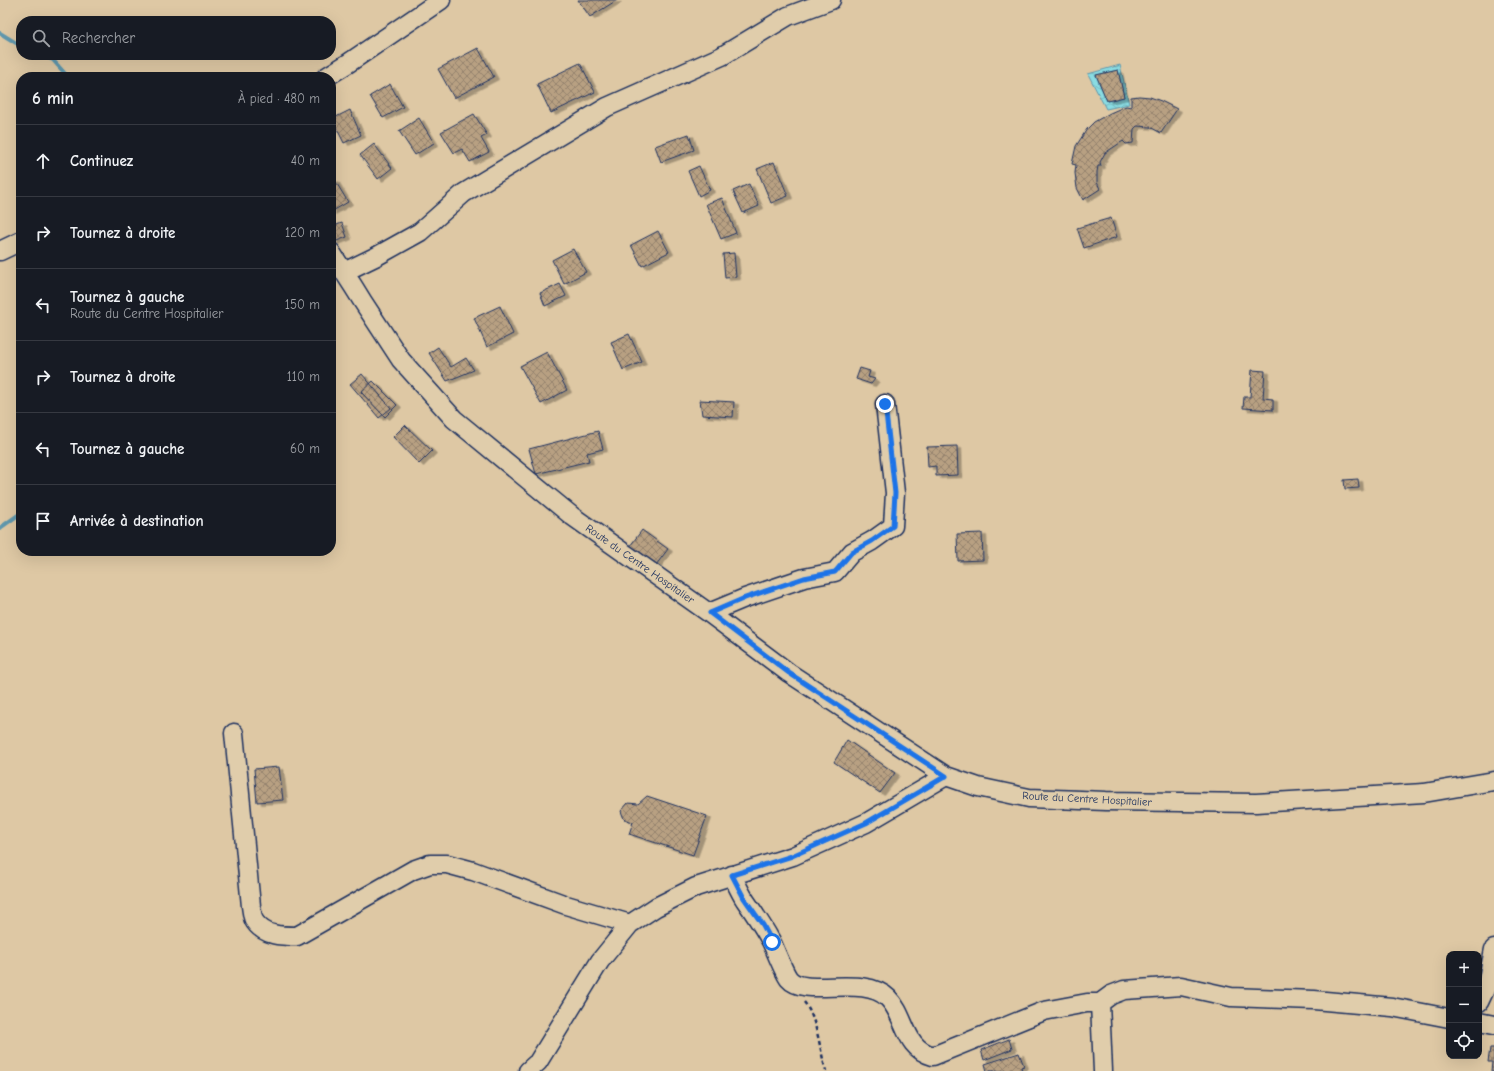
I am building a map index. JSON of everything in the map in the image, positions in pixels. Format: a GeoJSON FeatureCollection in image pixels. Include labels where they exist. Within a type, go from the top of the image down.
{"type":"FeatureCollection","features":[{"type":"Feature","properties":{"kind":"street"},"geometry":{"type":"LineString","coordinates":[[334,72],[441,0]]}},
{"type":"Feature","properties":{"kind":"street"},"geometry":{"type":"LineString","coordinates":[[344,272],[377,256],[420,232],[464,193],[607,107],[722,56],[788,16],[831,0]]}},
{"type":"Feature","properties":{"kind":"street"},"geometry":{"type":"LineString","coordinates":[[0,251],[16,243]]}},
{"type":"Feature","properties":{"kind":"street","name":"Route du Centre Hospitalier"},"geometry":{"type":"LineString","coordinates":[[336,260],[401,360],[454,419],[572,516],[710,613],[789,673],[946,776],[978,788],[1029,798],[1106,801],[1256,803],[1424,793],[1494,781]]}},
{"type":"Feature","properties":{"kind":"street"},"geometry":{"type":"LineString","coordinates":[[710,613],[745,598],[804,578],[835,572],[852,552],[872,541],[893,526],[895,493],[885,404]]}},
{"type":"Feature","properties":{"kind":"street"},"geometry":{"type":"LineString","coordinates":[[234,733],[251,906],[254,921],[266,932],[279,936],[297,936],[413,870],[430,864],[446,864],[473,871],[566,905],[630,924]]}},
{"type":"Feature","properties":{"kind":"street"},"geometry":{"type":"LineString","coordinates":[[528,1071],[538,1062],[600,961],[630,924],[656,907],[696,887],[792,856],[866,823],[946,776]]}},
{"type":"Feature","properties":{"kind":"street"},"geometry":{"type":"LineString","coordinates":[[732,875],[744,898],[763,925],[789,980],[801,986],[851,986],[877,991],[888,998],[895,1008],[913,1044],[924,1053],[933,1056],[1044,1011],[1087,1003],[1100,1003],[1111,995],[1124,990],[1181,986],[1232,997],[1314,1000],[1392,1007],[1446,1017]]}},
{"type":"Feature","properties":{"kind":"street"},"geometry":{"type":"LineString","coordinates":[[1482,996],[1487,985],[1494,949]]}},
{"type":"Feature","properties":{"kind":"street"},"geometry":{"type":"LineString","coordinates":[[1100,1003],[1104,1071]]}},
{"type":"Feature","properties":{"kind":"street"},"geometry":{"type":"LineString","coordinates":[[1482,1022],[1494,1024]]}},
{"type":"Feature","properties":{"kind":"path"},"geometry":{"type":"LineString","coordinates":[[803,1001],[807,1007],[820,1042],[826,1071]]}},
{"type":"Feature","properties":{"kind":"water"},"geometry":{"type":"Polygon","coordinates":[[[1120,65],[1129,104],[1106,109],[1088,74],[1120,65]],[[1118,70],[1096,75],[1107,101],[1124,97],[1118,70]]]}},
{"type":"Feature","properties":{"kind":"building"},"geometry":{"type":"Polygon","coordinates":[[[578,0],[617,0],[590,17],[578,0]]]}},
{"type":"Feature","properties":{"kind":"building"},"geometry":{"type":"Polygon","coordinates":[[[478,48],[494,77],[454,98],[438,69],[478,48]]]}},
{"type":"Feature","properties":{"kind":"building"},"geometry":{"type":"Polygon","coordinates":[[[580,63],[595,92],[551,113],[537,84],[580,63]]]}},
{"type":"Feature","properties":{"kind":"building"},"geometry":{"type":"Polygon","coordinates":[[[1118,70],[1124,97],[1107,101],[1096,75],[1118,70]]]}},
{"type":"Feature","properties":{"kind":"building"},"geometry":{"type":"Polygon","coordinates":[[[390,84],[403,107],[383,118],[370,96],[390,84]]]}},
{"type":"Feature","properties":{"kind":"building"},"geometry":{"type":"Polygon","coordinates":[[[1131,97],[1150,97],[1177,109],[1161,133],[1150,127],[1137,126],[1134,129],[1133,143],[1126,144],[1123,141],[1105,153],[1100,162],[1101,166],[1098,166],[1097,172],[1097,182],[1100,189],[1083,200],[1077,188],[1075,173],[1076,165],[1072,164],[1076,146],[1087,129],[1094,122],[1126,106],[1131,107],[1131,97]]]}},
{"type":"Feature","properties":{"kind":"building"},"geometry":{"type":"Polygon","coordinates":[[[350,110],[361,135],[344,143],[336,127],[336,117],[350,110]]]}},
{"type":"Feature","properties":{"kind":"building"},"geometry":{"type":"Polygon","coordinates":[[[474,114],[487,135],[481,138],[489,152],[470,162],[462,149],[454,153],[441,132],[474,114]]]}},
{"type":"Feature","properties":{"kind":"building"},"geometry":{"type":"Polygon","coordinates":[[[419,118],[434,143],[415,155],[399,131],[419,118]]]}},
{"type":"Feature","properties":{"kind":"building"},"geometry":{"type":"Polygon","coordinates":[[[689,134],[694,150],[661,162],[655,146],[689,134]]]}},
{"type":"Feature","properties":{"kind":"building"},"geometry":{"type":"Polygon","coordinates":[[[374,144],[392,168],[378,179],[360,155],[374,144]]]}},
{"type":"Feature","properties":{"kind":"building"},"geometry":{"type":"Polygon","coordinates":[[[774,162],[788,196],[771,203],[757,169],[774,162]]]}},
{"type":"Feature","properties":{"kind":"building"},"geometry":{"type":"Polygon","coordinates":[[[699,166],[710,190],[699,196],[688,171],[699,166]]]}},
{"type":"Feature","properties":{"kind":"building"},"geometry":{"type":"Polygon","coordinates":[[[336,182],[348,202],[336,209],[336,182]]]}},
{"type":"Feature","properties":{"kind":"building"},"geometry":{"type":"Polygon","coordinates":[[[749,184],[759,206],[743,213],[733,191],[749,184]]]}},
{"type":"Feature","properties":{"kind":"building"},"geometry":{"type":"Polygon","coordinates":[[[722,198],[736,233],[721,239],[706,204],[722,198]]]}},
{"type":"Feature","properties":{"kind":"building"},"geometry":{"type":"Polygon","coordinates":[[[1111,218],[1117,237],[1084,248],[1077,228],[1111,218]]]}},
{"type":"Feature","properties":{"kind":"building"},"geometry":{"type":"Polygon","coordinates":[[[342,223],[347,237],[336,241],[336,225],[342,223]]]}},
{"type":"Feature","properties":{"kind":"building"},"geometry":{"type":"Polygon","coordinates":[[[658,231],[669,252],[642,266],[631,245],[658,231]]]}},
{"type":"Feature","properties":{"kind":"building"},"geometry":{"type":"Polygon","coordinates":[[[573,249],[586,272],[564,284],[552,260],[573,249]]]}},
{"type":"Feature","properties":{"kind":"building"},"geometry":{"type":"Polygon","coordinates":[[[734,253],[736,277],[725,278],[723,254],[734,253]]]}},
{"type":"Feature","properties":{"kind":"building"},"geometry":{"type":"Polygon","coordinates":[[[560,284],[566,296],[545,306],[540,293],[560,284]]]}},
{"type":"Feature","properties":{"kind":"building"},"geometry":{"type":"Polygon","coordinates":[[[500,306],[513,334],[487,347],[474,318],[500,306]]]}},
{"type":"Feature","properties":{"kind":"building"},"geometry":{"type":"Polygon","coordinates":[[[629,334],[642,362],[623,370],[611,342],[629,334]]]}},
{"type":"Feature","properties":{"kind":"building"},"geometry":{"type":"Polygon","coordinates":[[[438,347],[451,367],[466,358],[474,370],[447,381],[429,353],[438,347]]]}},
{"type":"Feature","properties":{"kind":"building"},"geometry":{"type":"Polygon","coordinates":[[[547,352],[567,390],[541,404],[520,366],[547,352]]]}},
{"type":"Feature","properties":{"kind":"building"},"geometry":{"type":"Polygon","coordinates":[[[860,368],[870,371],[868,377],[875,379],[871,384],[856,379],[860,368]]]}},
{"type":"Feature","properties":{"kind":"building"},"geometry":{"type":"Polygon","coordinates":[[[1252,370],[1265,371],[1263,398],[1273,399],[1273,410],[1243,408],[1244,397],[1250,397],[1252,370]]]}},
{"type":"Feature","properties":{"kind":"building"},"geometry":{"type":"Polygon","coordinates":[[[362,374],[391,408],[379,418],[350,384],[362,374]]]}},
{"type":"Feature","properties":{"kind":"building"},"geometry":{"type":"Polygon","coordinates":[[[373,381],[397,405],[385,417],[361,392],[373,381]]]}},
{"type":"Feature","properties":{"kind":"building"},"geometry":{"type":"Polygon","coordinates":[[[700,400],[734,402],[733,417],[702,415],[700,400]]]}},
{"type":"Feature","properties":{"kind":"building"},"geometry":{"type":"Polygon","coordinates":[[[405,425],[432,451],[419,464],[393,437],[405,425]]]}},
{"type":"Feature","properties":{"kind":"building"},"geometry":{"type":"Polygon","coordinates":[[[598,431],[603,449],[587,453],[589,461],[536,474],[529,449],[598,431]]]}},
{"type":"Feature","properties":{"kind":"building"},"geometry":{"type":"Polygon","coordinates":[[[957,446],[958,475],[936,476],[936,466],[928,467],[927,447],[957,446]]]}},
{"type":"Feature","properties":{"kind":"building"},"geometry":{"type":"Polygon","coordinates":[[[1358,479],[1359,488],[1345,489],[1344,480],[1358,479]]]}},
{"type":"Feature","properties":{"kind":"building"},"geometry":{"type":"Polygon","coordinates":[[[642,530],[668,549],[656,565],[630,546],[642,530]]]}},
{"type":"Feature","properties":{"kind":"building"},"geometry":{"type":"Polygon","coordinates":[[[982,533],[983,560],[958,561],[957,534],[982,533]]]}},
{"type":"Feature","properties":{"kind":"building"},"geometry":{"type":"Polygon","coordinates":[[[847,740],[895,773],[880,793],[834,762],[847,740]]]}},
{"type":"Feature","properties":{"kind":"building"},"geometry":{"type":"Polygon","coordinates":[[[279,767],[283,800],[257,802],[254,769],[279,767]]]}},
{"type":"Feature","properties":{"kind":"building"},"geometry":{"type":"Polygon","coordinates":[[[647,796],[707,816],[693,855],[629,834],[633,822],[624,819],[621,811],[628,803],[638,804],[647,796]]]}},
{"type":"Feature","properties":{"kind":"building"},"geometry":{"type":"Polygon","coordinates":[[[1009,1039],[1012,1049],[984,1060],[981,1050],[1009,1039]]]}},
{"type":"Feature","properties":{"kind":"building"},"geometry":{"type":"Polygon","coordinates":[[[1490,1048],[1494,1048],[1494,1071],[1491,1071],[1492,1062],[1488,1062],[1490,1048]]]}},
{"type":"Feature","properties":{"kind":"building"},"geometry":{"type":"Polygon","coordinates":[[[1019,1053],[1024,1066],[1021,1067],[1022,1071],[987,1071],[985,1064],[1019,1053]]]}},
{"type":"Feature","properties":{"kind":"waterway"},"geometry":{"type":"LineString","coordinates":[[0,33],[16,43]]}},
{"type":"Feature","properties":{"kind":"waterway"},"geometry":{"type":"LineString","coordinates":[[53,60],[64,72]]}},
{"type":"Feature","properties":{"kind":"waterway"},"geometry":{"type":"LineString","coordinates":[[0,528],[16,517]]}},
{"type":"Feature","properties":{"kind":"route"},"geometry":{"type":"LineString","coordinates":[[772,942],[763,925],[744,898],[732,875],[792,856],[866,823],[946,776],[789,673],[710,613],[745,598],[804,578],[835,572],[852,552],[872,541],[893,526],[895,493],[885,404]]}}]}
